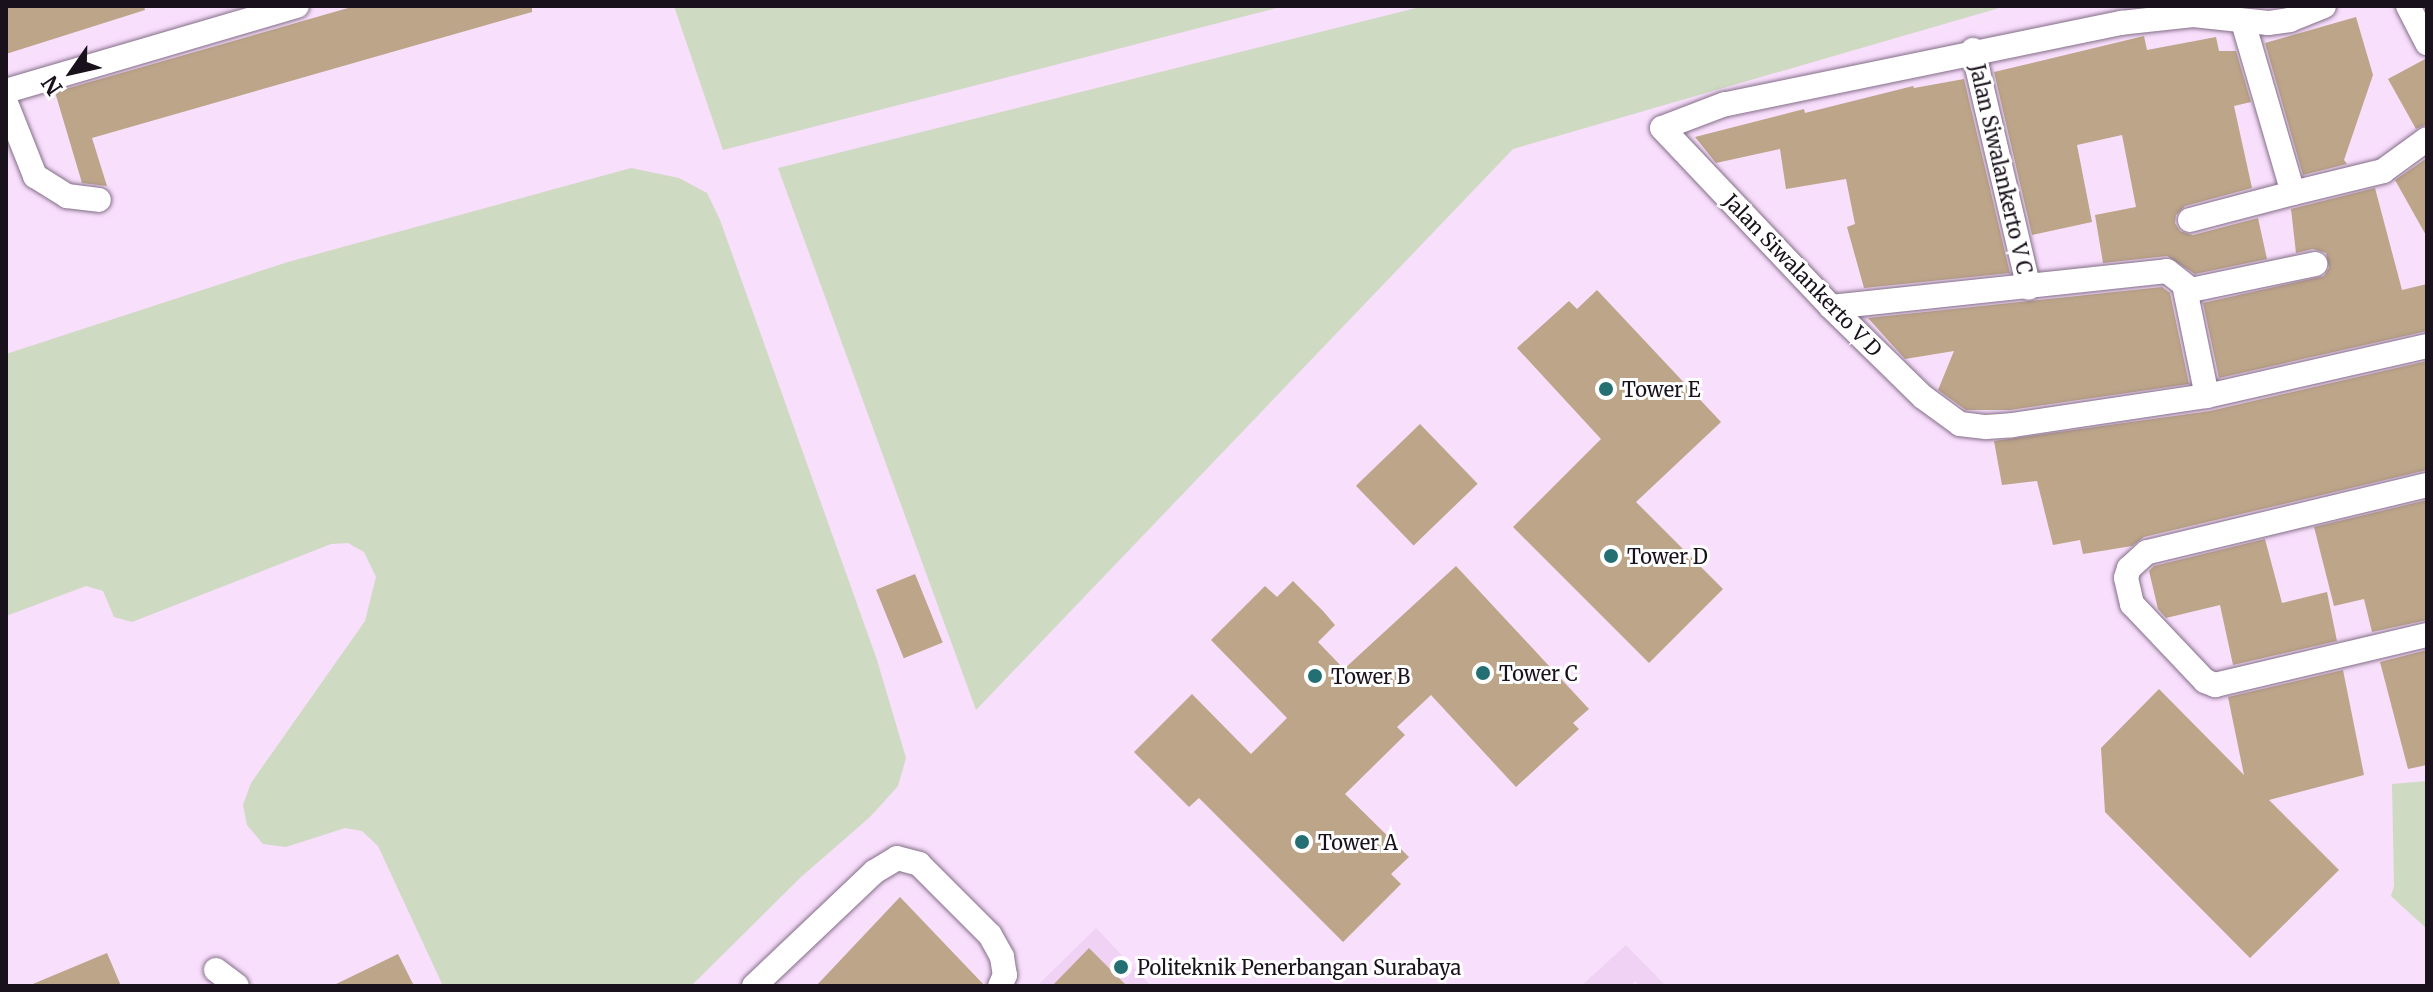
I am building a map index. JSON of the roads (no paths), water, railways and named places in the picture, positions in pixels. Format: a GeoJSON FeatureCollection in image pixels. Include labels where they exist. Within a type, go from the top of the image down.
{"type":"FeatureCollection","features":[{"type":"Feature","properties":{"kind":"street"},"geometry":{"type":"LineString","coordinates":[[6,91],[297,6]]}},
{"type":"Feature","properties":{"kind":"street"},"geometry":{"type":"LineString","coordinates":[[1973,50],[2175,15],[2243,22],[2290,20],[2324,6]]}},
{"type":"Feature","properties":{"kind":"street"},"geometry":{"type":"LineString","coordinates":[[2408,6],[2427,43]]}},
{"type":"Feature","properties":{"kind":"street"},"geometry":{"type":"LineString","coordinates":[[2243,22],[2293,193]]}},
{"type":"Feature","properties":{"kind":"street","name":"Jalan Siwalankerto V D"},"geometry":{"type":"LineString","coordinates":[[1973,50],[1725,104],[1662,128],[1831,307],[1949,418],[1986,427],[2207,396]]}},
{"type":"Feature","properties":{"kind":"street","name":"Jalan Siwalankerto V C"},"geometry":{"type":"LineString","coordinates":[[1973,50],[2029,288]]}},
{"type":"Feature","properties":{"kind":"street"},"geometry":{"type":"LineString","coordinates":[[6,103],[35,176],[67,196],[99,200]]}},
{"type":"Feature","properties":{"kind":"street"},"geometry":{"type":"LineString","coordinates":[[2190,220],[2383,171],[2427,139]]}},
{"type":"Feature","properties":{"kind":"street"},"geometry":{"type":"LineString","coordinates":[[2185,289],[2315,264]]}},
{"type":"Feature","properties":{"kind":"street"},"geometry":{"type":"LineString","coordinates":[[1831,307],[2167,271],[2185,289],[2207,396],[2427,346]]}},
{"type":"Feature","properties":{"kind":"street"},"geometry":{"type":"LineString","coordinates":[[2427,485],[2147,552],[2129,568],[2126,578],[2132,604],[2205,681],[2215,685],[2427,635]]}},
{"type":"Feature","properties":{"kind":"street"},"geometry":{"type":"LineString","coordinates":[[756,985],[874,872],[897,858],[919,864],[990,935],[1002,957],[1005,975],[1000,986]]}},
{"type":"Feature","properties":{"kind":"street"},"geometry":{"type":"LineString","coordinates":[[216,970],[237,986]]}},
{"type":"Feature","properties":{"kind":"place","name":"Tower E"},"geometry":{"type":"Point","coordinates":[1606,389]}},
{"type":"Feature","properties":{"kind":"place","name":"Tower D"},"geometry":{"type":"Point","coordinates":[1611,556]}},
{"type":"Feature","properties":{"kind":"place","name":"Tower C"},"geometry":{"type":"Point","coordinates":[1483,673]}},
{"type":"Feature","properties":{"kind":"place","name":"Tower B"},"geometry":{"type":"Point","coordinates":[1315,676]}},
{"type":"Feature","properties":{"kind":"place","name":"Tower A"},"geometry":{"type":"Point","coordinates":[1302,842]}},
{"type":"Feature","properties":{"kind":"place","name":"Politeknik Penerbangan Surabaya"},"geometry":{"type":"Point","coordinates":[1121,967]}}]}
